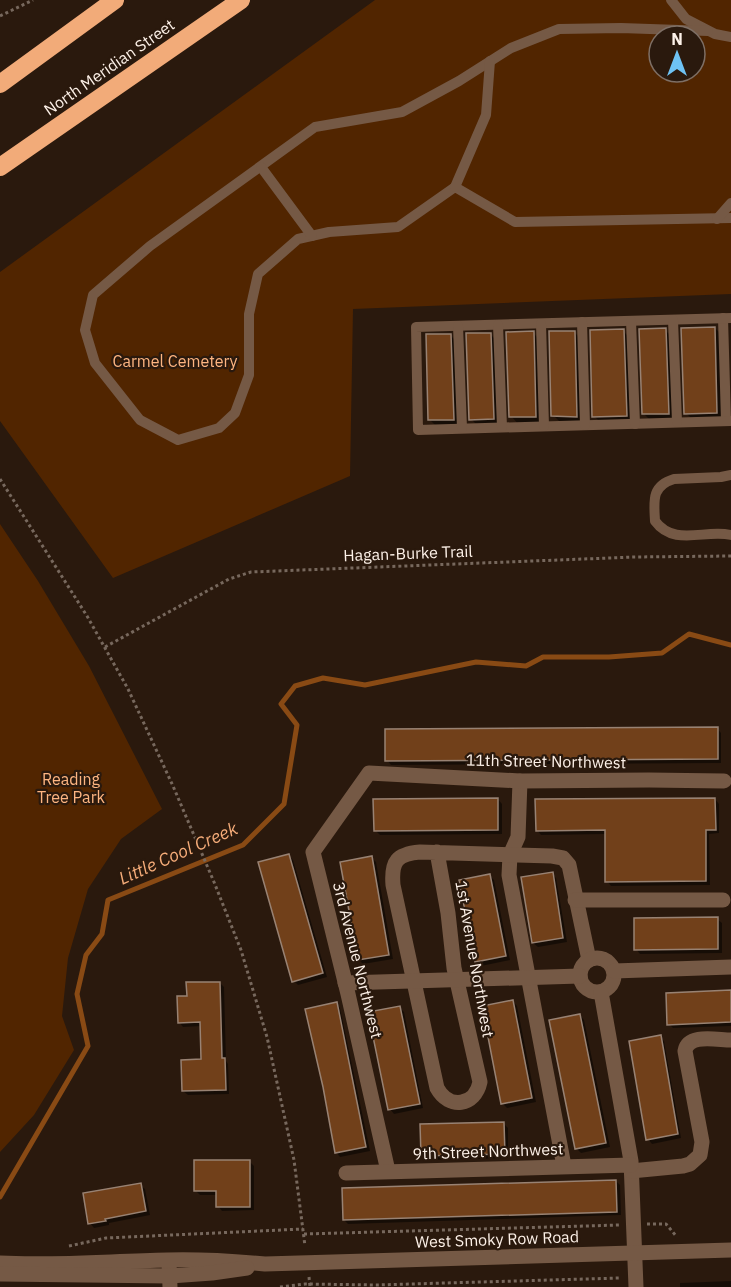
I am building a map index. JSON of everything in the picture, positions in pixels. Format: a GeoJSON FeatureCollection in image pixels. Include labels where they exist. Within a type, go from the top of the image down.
{"type":"FeatureCollection","features":[{"type":"Feature","properties":{"kind":"highway"},"geometry":{"type":"LineString","coordinates":[[0,84],[115,0]]}},
{"type":"Feature","properties":{"kind":"highway","name":"North Meridian Street"},"geometry":{"type":"LineString","coordinates":[[0,167],[241,0]]}},
{"type":"Feature","properties":{"kind":"street","name":"11th Street Northwest"},"geometry":{"type":"LineString","coordinates":[[369,773],[520,781],[724,781]]}},
{"type":"Feature","properties":{"kind":"street","name":"3rd Avenue Northwest"},"geometry":{"type":"LineString","coordinates":[[369,773],[313,852],[388,1171]]}},
{"type":"Feature","properties":{"kind":"street"},"geometry":{"type":"LineString","coordinates":[[520,781],[518,837],[510,855],[508,875],[564,1166]]}},
{"type":"Feature","properties":{"kind":"street"},"geometry":{"type":"LineString","coordinates":[[437,852],[563,858],[569,865],[589,960]]}},
{"type":"Feature","properties":{"kind":"street","name":"1st Avenue Northwest"},"geometry":{"type":"LineString","coordinates":[[437,852],[457,979],[480,1082],[477,1093],[460,1103],[445,1099],[437,1088],[393,885],[392,874],[397,860],[402,855],[437,852]]}},
{"type":"Feature","properties":{"kind":"street"},"geometry":{"type":"LineString","coordinates":[[575,900],[723,900]]}},
{"type":"Feature","properties":{"kind":"street"},"geometry":{"type":"LineString","coordinates":[[602,959],[610,964],[614,971],[613,983],[601,992],[596,993],[586,989],[580,980],[583,965],[589,960],[602,959]]}},
{"type":"Feature","properties":{"kind":"street"},"geometry":{"type":"LineString","coordinates":[[614,971],[731,967]]}},
{"type":"Feature","properties":{"kind":"street"},"geometry":{"type":"LineString","coordinates":[[345,983],[580,976]]}},
{"type":"Feature","properties":{"kind":"street"},"geometry":{"type":"LineString","coordinates":[[601,992],[631,1168],[636,1280]]}},
{"type":"Feature","properties":{"kind":"street","name":"9th Street Northwest"},"geometry":{"type":"LineString","coordinates":[[346,1173],[564,1166],[631,1168],[690,1164],[700,1155],[702,1142],[685,1051],[686,1046],[693,1040],[731,1040]]}},
{"type":"Feature","properties":{"kind":"street","name":"West Smoky Row Road"},"geometry":{"type":"LineString","coordinates":[[7,1269],[43,1265],[169,1260],[218,1260],[265,1264],[731,1250]]}},
{"type":"Feature","properties":{"kind":"street"},"geometry":{"type":"LineString","coordinates":[[169,1260],[170,1282]]}},
{"type":"Feature","properties":{"kind":"street","name":"West Smoky Row Road"},"geometry":{"type":"LineString","coordinates":[[7,1269],[170,1282],[265,1264]]}},
{"type":"Feature","properties":{"kind":"lane"},"geometry":{"type":"LineString","coordinates":[[671,0],[686,20],[715,34],[731,37]]}},
{"type":"Feature","properties":{"kind":"lane"},"geometry":{"type":"LineString","coordinates":[[490,61],[486,115],[455,187],[398,227],[329,232],[298,239],[258,274],[249,314],[249,375],[236,413],[219,428],[178,440],[140,420],[95,363],[85,330],[93,296],[150,246],[315,127],[402,112],[459,81],[490,61],[511,48],[559,29],[621,28],[708,31]]}},
{"type":"Feature","properties":{"kind":"lane"},"geometry":{"type":"LineString","coordinates":[[261,167],[312,236]]}},
{"type":"Feature","properties":{"kind":"lane"},"geometry":{"type":"LineString","coordinates":[[455,187],[515,222],[731,218]]}},
{"type":"Feature","properties":{"kind":"lane"},"geometry":{"type":"LineString","coordinates":[[717,219],[731,203]]}},
{"type":"Feature","properties":{"kind":"lane"},"geometry":{"type":"LineString","coordinates":[[727,318],[728,421],[418,430],[416,327],[673,320],[727,318]]}},
{"type":"Feature","properties":{"kind":"lane"},"geometry":{"type":"LineString","coordinates":[[673,320],[677,422]]}},
{"type":"Feature","properties":{"kind":"lane"},"geometry":{"type":"LineString","coordinates":[[631,321],[635,424]]}},
{"type":"Feature","properties":{"kind":"lane"},"geometry":{"type":"LineString","coordinates":[[582,322],[585,425]]}},
{"type":"Feature","properties":{"kind":"lane"},"geometry":{"type":"LineString","coordinates":[[541,324],[544,426]]}},
{"type":"Feature","properties":{"kind":"lane"},"geometry":{"type":"LineString","coordinates":[[498,325],[502,427]]}},
{"type":"Feature","properties":{"kind":"lane"},"geometry":{"type":"LineString","coordinates":[[458,326],[462,428]]}},
{"type":"Feature","properties":{"kind":"lane"},"geometry":{"type":"LineString","coordinates":[[731,475],[674,479],[660,486],[655,494],[655,521],[666,531],[688,536],[731,535]]}},
{"type":"Feature","properties":{"kind":"path"},"geometry":{"type":"LineString","coordinates":[[0,16],[33,0]]}},
{"type":"Feature","properties":{"kind":"path"},"geometry":{"type":"LineString","coordinates":[[0,479],[105,646],[128,689],[198,843],[241,950],[267,1037],[281,1096],[294,1160],[310,1286]]}},
{"type":"Feature","properties":{"kind":"path","name":"Hagan-Burke Trail"},"geometry":{"type":"LineString","coordinates":[[105,646],[229,579],[251,572],[612,558],[731,556]]}},
{"type":"Feature","properties":{"kind":"path"},"geometry":{"type":"LineString","coordinates":[[60,1248],[106,1238],[652,1224]]}},
{"type":"Feature","properties":{"kind":"path"},"geometry":{"type":"LineString","coordinates":[[280,1287],[636,1280]]}},
{"type":"Feature","properties":{"kind":"green space","name":"Carmel Cemetery"},"geometry":{"type":"Polygon","coordinates":[[[375,0],[731,0],[731,294],[353,309],[350,476],[113,578],[0,421],[0,272],[375,0]]]}},
{"type":"Feature","properties":{"kind":"green space","name":"Reading Tree Park"},"geometry":{"type":"Polygon","coordinates":[[[0,524],[38,581],[89,666],[162,809],[121,839],[88,889],[68,958],[62,1016],[74,1050],[34,1115],[0,1152],[0,524]]]}},
{"type":"Feature","properties":{"kind":"building"},"geometry":{"type":"Polygon","coordinates":[[[715,327],[717,413],[684,414],[681,328],[715,327]]]}},
{"type":"Feature","properties":{"kind":"building"},"geometry":{"type":"Polygon","coordinates":[[[666,328],[669,414],[642,414],[639,329],[666,328]]]}},
{"type":"Feature","properties":{"kind":"building"},"geometry":{"type":"Polygon","coordinates":[[[624,329],[627,416],[592,417],[590,330],[624,329]]]}},
{"type":"Feature","properties":{"kind":"building"},"geometry":{"type":"Polygon","coordinates":[[[534,331],[536,417],[509,417],[506,332],[534,331]]]}},
{"type":"Feature","properties":{"kind":"building"},"geometry":{"type":"Polygon","coordinates":[[[549,331],[575,331],[577,417],[551,416],[549,331]]]}},
{"type":"Feature","properties":{"kind":"building"},"geometry":{"type":"Polygon","coordinates":[[[466,333],[491,333],[494,419],[469,420],[466,333]]]}},
{"type":"Feature","properties":{"kind":"building"},"geometry":{"type":"Polygon","coordinates":[[[426,334],[451,334],[454,420],[428,420],[426,334]]]}},
{"type":"Feature","properties":{"kind":"building"},"geometry":{"type":"Polygon","coordinates":[[[718,727],[718,759],[385,761],[385,729],[718,727]]]}},
{"type":"Feature","properties":{"kind":"building"},"geometry":{"type":"Polygon","coordinates":[[[498,798],[498,830],[374,831],[373,799],[498,798]]]}},
{"type":"Feature","properties":{"kind":"building"},"geometry":{"type":"Polygon","coordinates":[[[715,798],[716,830],[706,830],[706,881],[605,882],[605,830],[536,831],[535,799],[715,798]]]}},
{"type":"Feature","properties":{"kind":"building"},"geometry":{"type":"Polygon","coordinates":[[[289,854],[323,973],[292,982],[258,862],[289,854]]]}},
{"type":"Feature","properties":{"kind":"building"},"geometry":{"type":"Polygon","coordinates":[[[372,856],[389,955],[358,960],[340,862],[372,856]]]}},
{"type":"Feature","properties":{"kind":"building"},"geometry":{"type":"Polygon","coordinates":[[[553,872],[563,938],[532,943],[521,877],[553,872]]]}},
{"type":"Feature","properties":{"kind":"building"},"geometry":{"type":"Polygon","coordinates":[[[490,874],[506,956],[475,962],[459,880],[490,874]]]}},
{"type":"Feature","properties":{"kind":"building"},"geometry":{"type":"Polygon","coordinates":[[[718,917],[718,949],[634,950],[634,918],[718,917]]]}},
{"type":"Feature","properties":{"kind":"building"},"geometry":{"type":"Polygon","coordinates":[[[186,982],[220,982],[222,1058],[225,1058],[226,1090],[182,1091],[181,1060],[201,1059],[200,1022],[178,1023],[177,996],[187,996],[186,982]]]}},
{"type":"Feature","properties":{"kind":"building"},"geometry":{"type":"Polygon","coordinates":[[[731,990],[731,1022],[667,1025],[666,993],[731,990]]]}},
{"type":"Feature","properties":{"kind":"building"},"geometry":{"type":"Polygon","coordinates":[[[513,1000],[532,1098],[501,1104],[482,1006],[513,1000]]]}},
{"type":"Feature","properties":{"kind":"building"},"geometry":{"type":"Polygon","coordinates":[[[337,1002],[366,1147],[335,1153],[305,1009],[337,1002]]]}},
{"type":"Feature","properties":{"kind":"building"},"geometry":{"type":"Polygon","coordinates":[[[400,1006],[420,1104],[388,1110],[368,1012],[400,1006]]]}},
{"type":"Feature","properties":{"kind":"building"},"geometry":{"type":"Polygon","coordinates":[[[580,1014],[606,1143],[575,1149],[549,1020],[580,1014]]]}},
{"type":"Feature","properties":{"kind":"building"},"geometry":{"type":"Polygon","coordinates":[[[661,1035],[678,1134],[646,1140],[629,1041],[661,1035]]]}},
{"type":"Feature","properties":{"kind":"building"},"geometry":{"type":"Polygon","coordinates":[[[504,1122],[505,1154],[421,1156],[420,1124],[504,1122]]]}},
{"type":"Feature","properties":{"kind":"building"},"geometry":{"type":"Polygon","coordinates":[[[194,1160],[250,1160],[250,1207],[216,1207],[216,1191],[194,1191],[194,1160]]]}},
{"type":"Feature","properties":{"kind":"building"},"geometry":{"type":"Polygon","coordinates":[[[616,1180],[617,1212],[343,1220],[342,1188],[616,1180]]]}},
{"type":"Feature","properties":{"kind":"building"},"geometry":{"type":"Polygon","coordinates":[[[141,1183],[146,1211],[88,1224],[83,1193],[141,1183]]]}},
{"type":"Feature","properties":{"kind":"waterway","name":"Little Cool Creek"},"geometry":{"type":"LineString","coordinates":[[0,1197],[88,1046],[77,994],[86,955],[102,934],[108,900],[243,845],[284,804],[297,725],[281,704],[295,686],[323,678],[365,685],[476,662],[526,666],[543,657],[609,657],[662,653],[689,634],[731,645]]}}]}
